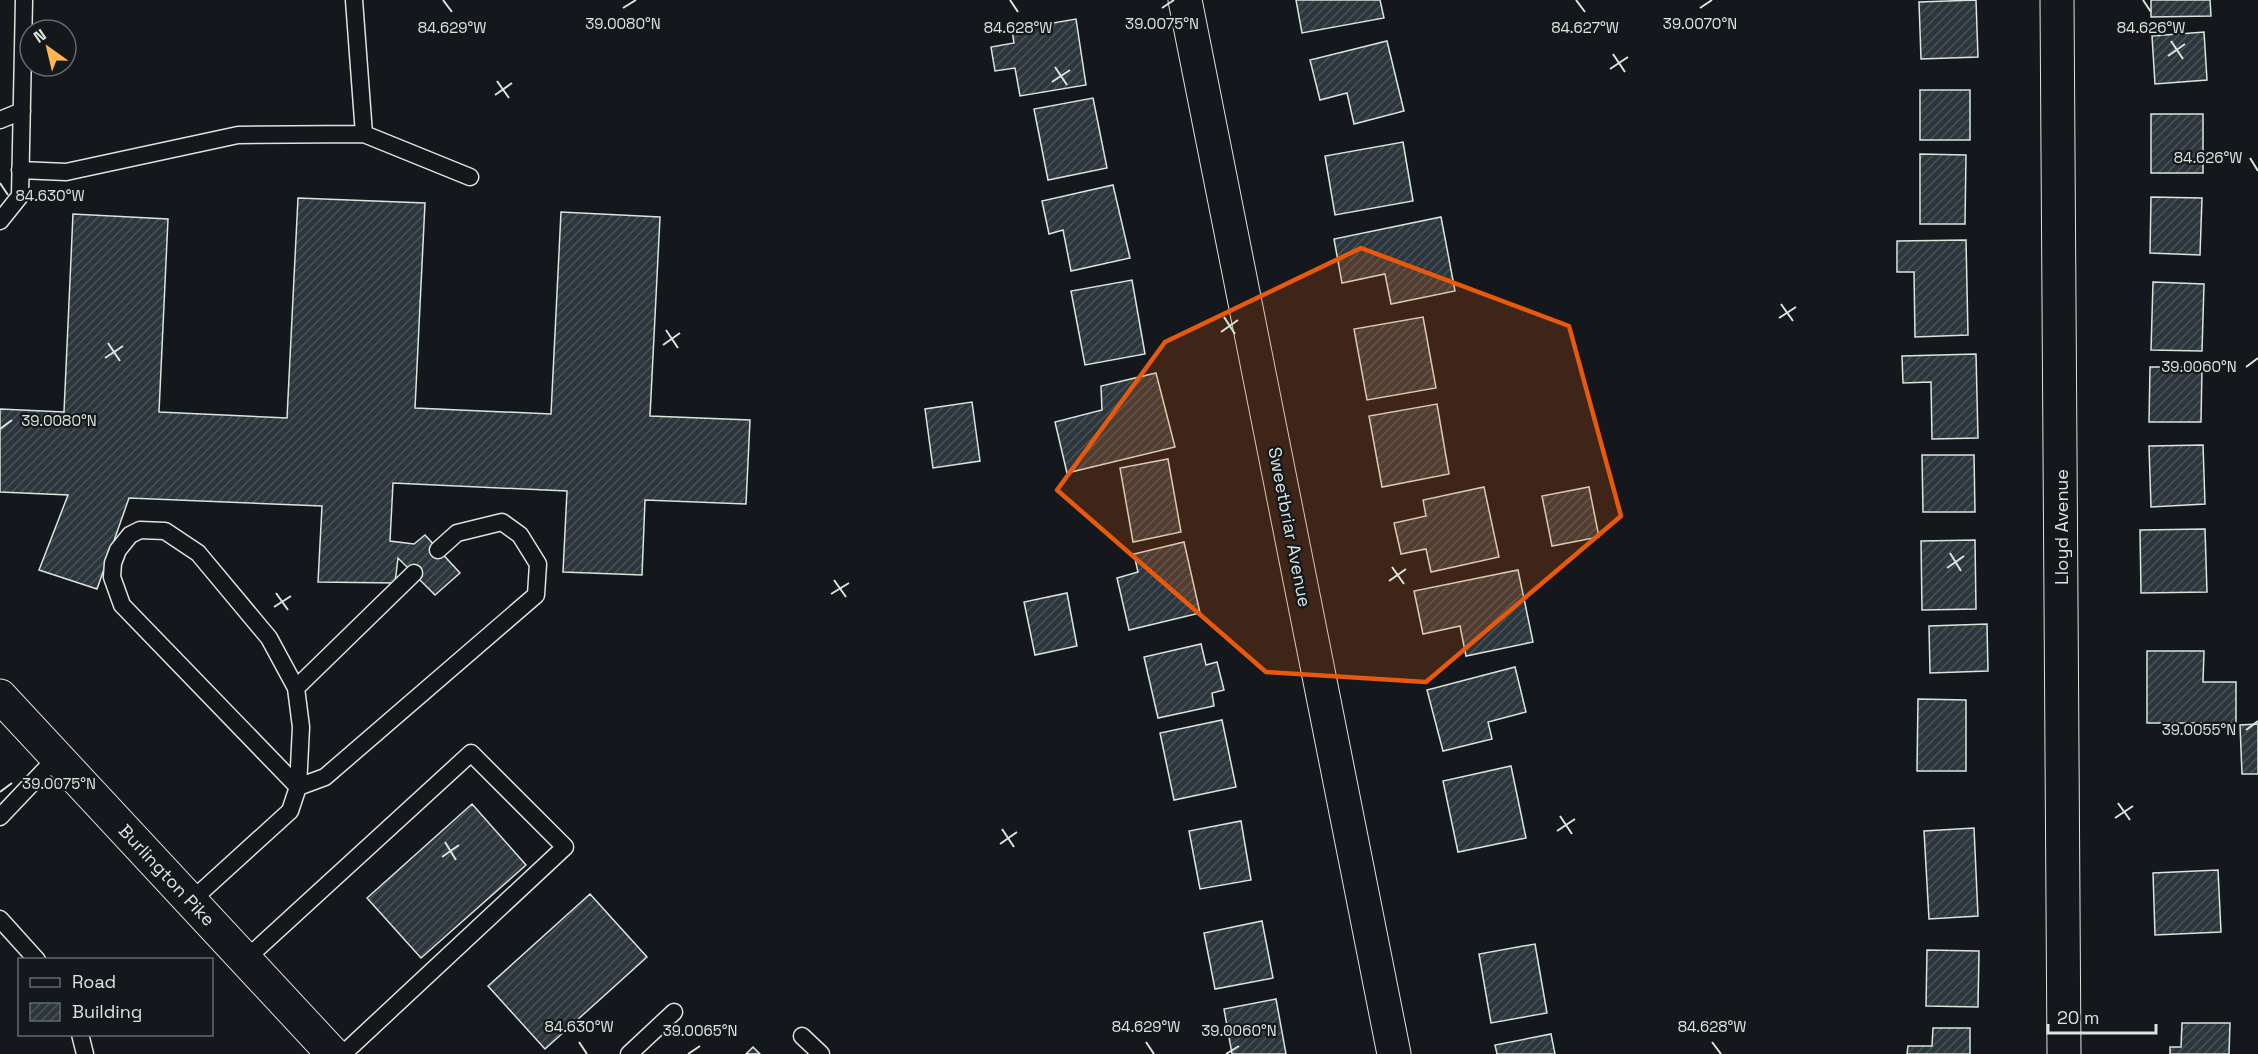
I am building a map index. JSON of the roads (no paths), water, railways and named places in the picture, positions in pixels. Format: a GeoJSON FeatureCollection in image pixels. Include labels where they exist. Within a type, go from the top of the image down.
{"type":"FeatureCollection","features":[{"type":"Feature","properties":{"kind":"street","name":"Sweetbriar Avenue"},"geometry":{"type":"LineString","coordinates":[[1185,0],[1394,1054]]}},
{"type":"Feature","properties":{"kind":"street","name":"Lloyd Avenue"},"geometry":{"type":"LineString","coordinates":[[2057,0],[2064,1054]]}},
{"type":"Feature","properties":{"kind":"street","name":"Burlington Pike"},"geometry":{"type":"LineString","coordinates":[[0,696],[333,1054]]}},
{"type":"Feature","properties":{"kind":"lane"},"geometry":{"type":"LineString","coordinates":[[0,220],[20,196],[24,0]]}},
{"type":"Feature","properties":{"kind":"lane"},"geometry":{"type":"LineString","coordinates":[[354,0],[364,134]]}},
{"type":"Feature","properties":{"kind":"lane"},"geometry":{"type":"LineString","coordinates":[[0,120],[22,111]]}},
{"type":"Feature","properties":{"kind":"lane"},"geometry":{"type":"LineString","coordinates":[[20,170],[66,172],[238,135],[364,134],[470,177]]}},
{"type":"Feature","properties":{"kind":"lane"},"geometry":{"type":"LineString","coordinates":[[298,787],[325,777],[536,595],[538,564],[520,535],[502,522],[457,534],[438,550]]}},
{"type":"Feature","properties":{"kind":"lane"},"geometry":{"type":"LineString","coordinates":[[191,901],[290,811],[298,787],[301,727],[296,688],[269,638],[198,552],[165,531],[140,530],[130,535],[118,550],[113,563],[112,577],[122,605],[298,787]]}},
{"type":"Feature","properties":{"kind":"lane"},"geometry":{"type":"LineString","coordinates":[[296,688],[414,573]]}},
{"type":"Feature","properties":{"kind":"lane"},"geometry":{"type":"LineString","coordinates":[[246,959],[471,753],[565,847],[344,1054]]}},
{"type":"Feature","properties":{"kind":"lane"},"geometry":{"type":"LineString","coordinates":[[0,817],[57,757]]}},
{"type":"Feature","properties":{"kind":"lane"},"geometry":{"type":"LineString","coordinates":[[0,919],[36,958]]}},
{"type":"Feature","properties":{"kind":"lane"},"geometry":{"type":"LineString","coordinates":[[629,1054],[674,1012]]}},
{"type":"Feature","properties":{"kind":"lane"},"geometry":{"type":"LineString","coordinates":[[80,1036],[85,1054]]}},
{"type":"Feature","properties":{"kind":"lane"},"geometry":{"type":"LineString","coordinates":[[802,1036],[821,1054]]}}]}
